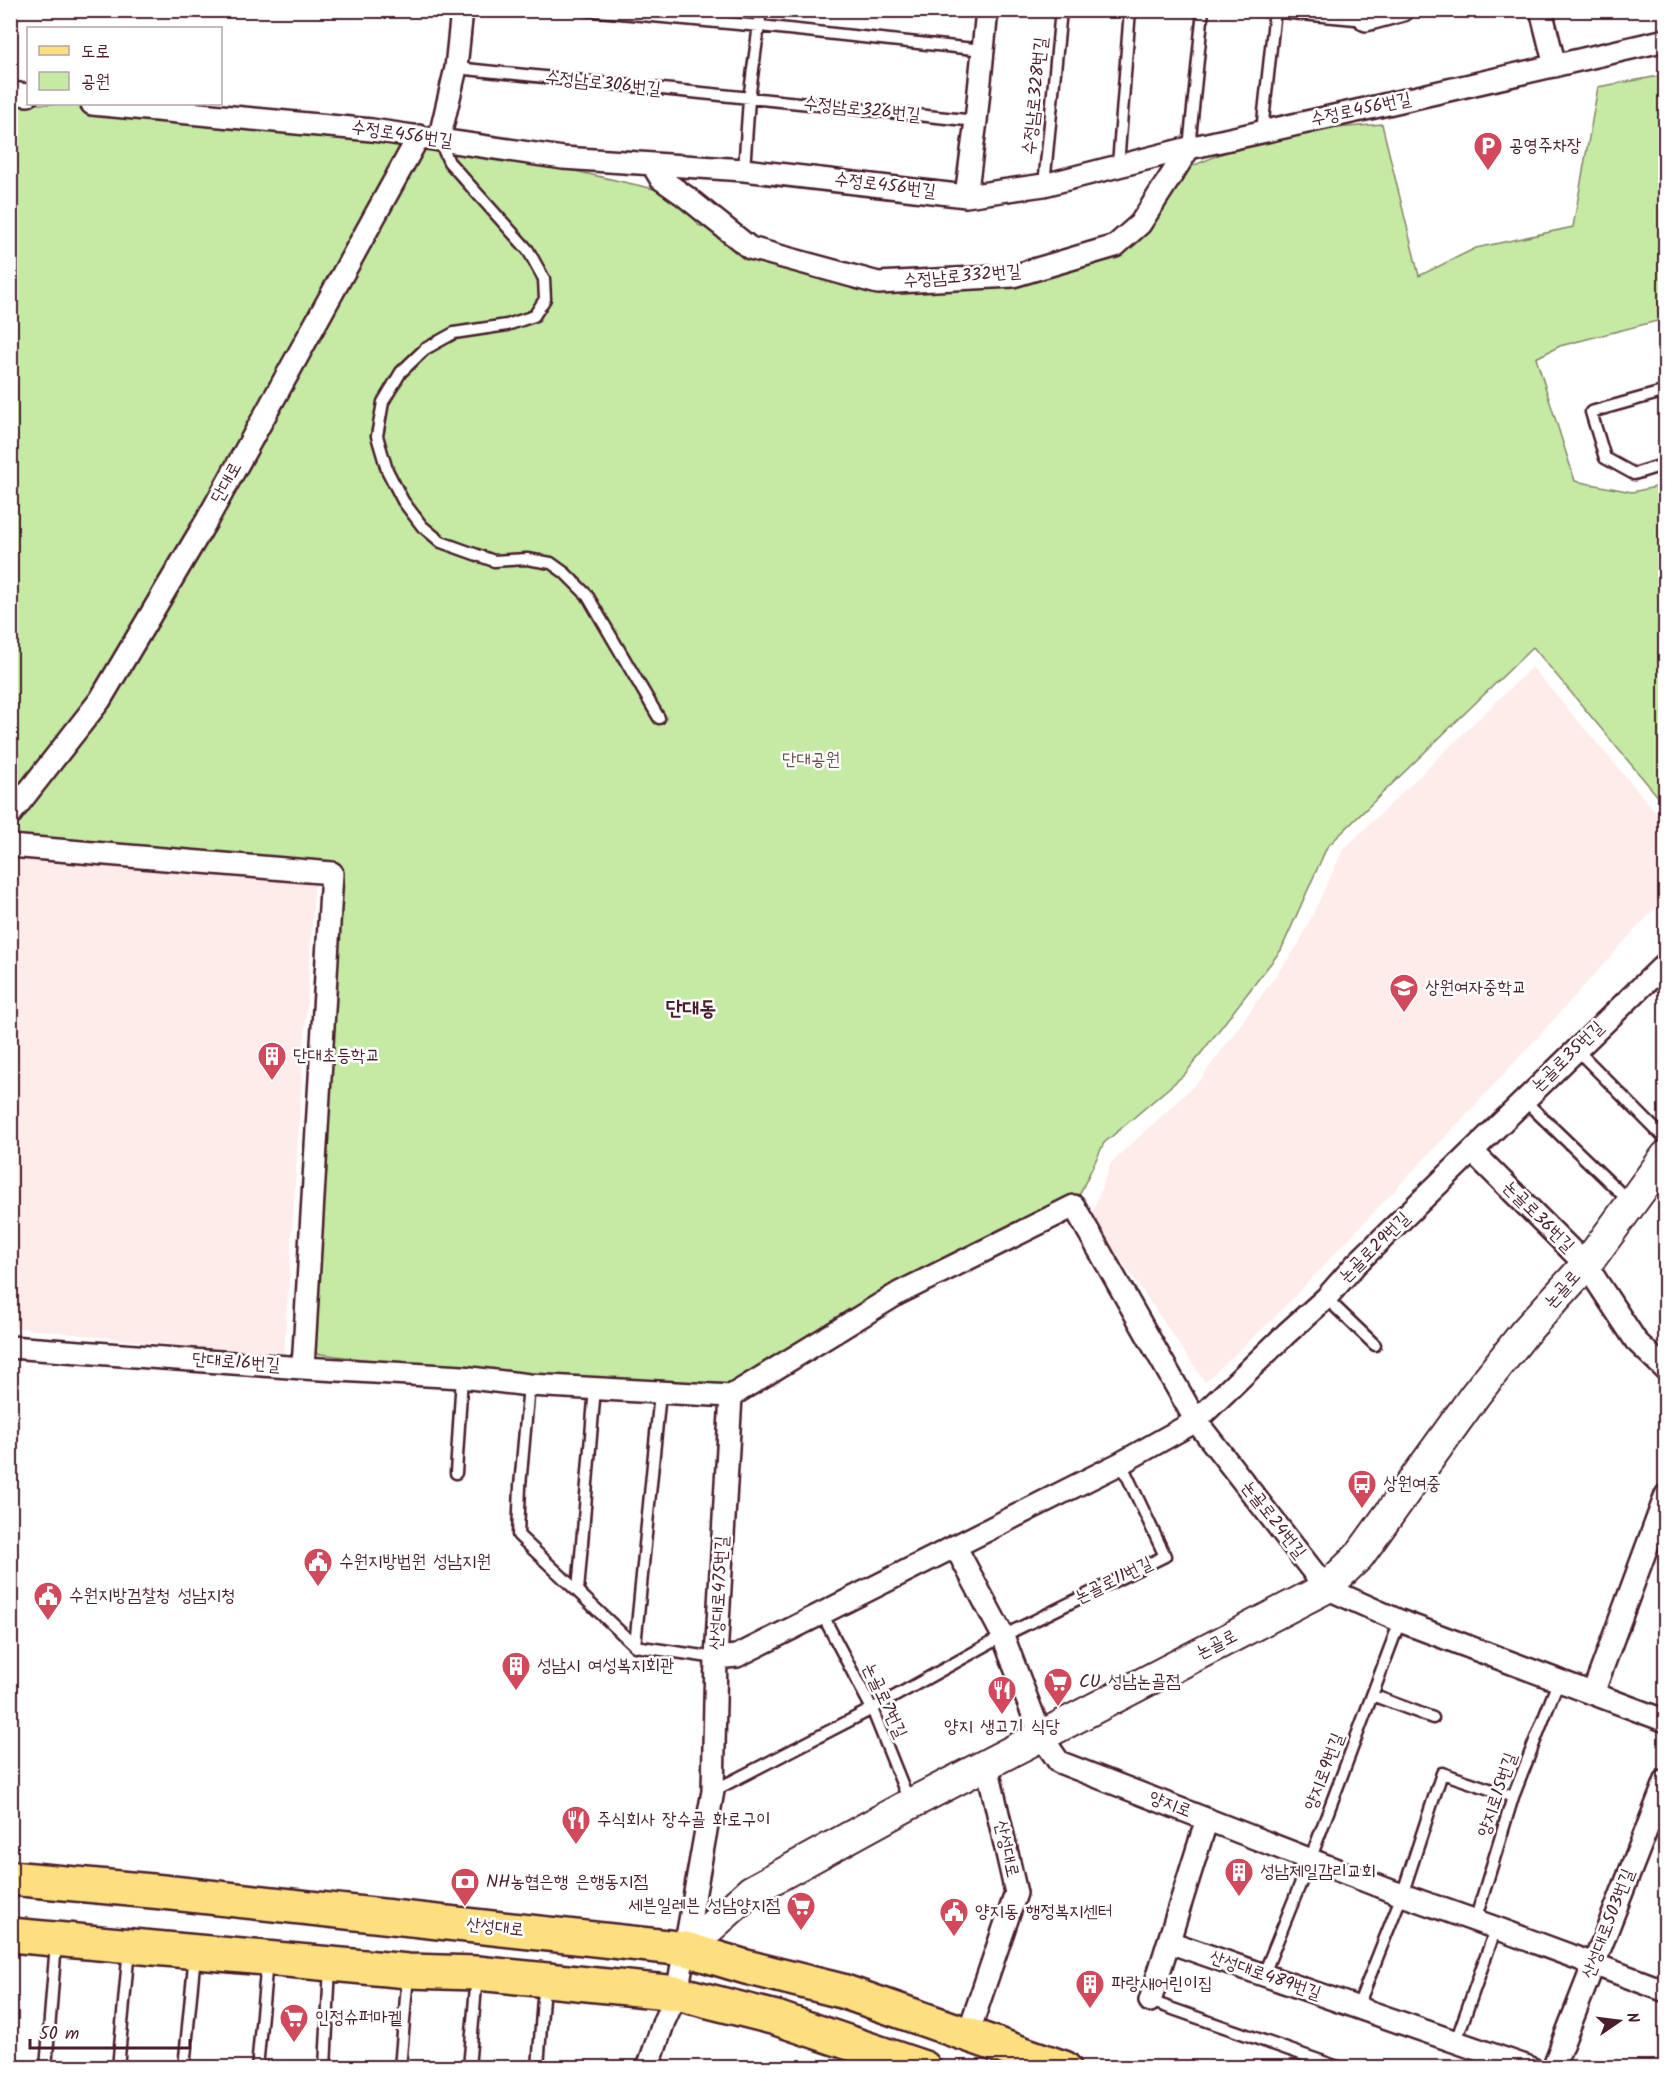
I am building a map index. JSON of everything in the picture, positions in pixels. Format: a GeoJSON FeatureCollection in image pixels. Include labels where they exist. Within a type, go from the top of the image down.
{"type":"FeatureCollection","features":[{"type":"Feature","properties":{"kind":"main road","name":"산성대로"},"geometry":{"type":"LineString","coordinates":[[10,1878],[163,1892],[686,1949],[842,1991],[1064,2067]]}},
{"type":"Feature","properties":{"kind":"main road"},"geometry":{"type":"LineString","coordinates":[[10,1935],[408,1971],[477,1973],[677,1993],[776,2018],[924,2067]]}},
{"type":"Feature","properties":{"kind":"street"},"geometry":{"type":"LineString","coordinates":[[429,138],[456,69],[462,10]]}},
{"type":"Feature","properties":{"kind":"street"},"geometry":{"type":"LineString","coordinates":[[966,196],[987,10]]}},
{"type":"Feature","properties":{"kind":"street"},"geometry":{"type":"LineString","coordinates":[[1366,20],[1403,10]]}},
{"type":"Feature","properties":{"kind":"street"},"geometry":{"type":"LineString","coordinates":[[1541,10],[1555,66]]}},
{"type":"Feature","properties":{"kind":"street","name":"수정로456번길"},"geometry":{"type":"LineString","coordinates":[[104,105],[242,117],[429,138],[563,158],[744,170],[966,196],[1044,185],[1189,148],[1665,40]]}},
{"type":"Feature","properties":{"kind":"street"},"geometry":{"type":"LineString","coordinates":[[10,93],[27,95]]}},
{"type":"Feature","properties":{"kind":"street","name":"단대로"},"geometry":{"type":"LineString","coordinates":[[10,815],[100,700],[429,138]]}},
{"type":"Feature","properties":{"kind":"street","name":"수정남로332번길"},"geometry":{"type":"LineString","coordinates":[[652,164],[661,179],[686,196],[750,248],[878,283],[1013,276],[1115,246],[1140,224],[1189,148]]}},
{"type":"Feature","properties":{"kind":"street"},"geometry":{"type":"LineString","coordinates":[[10,846],[332,873],[303,1368]]}},
{"type":"Feature","properties":{"kind":"street","name":"논골로35번길"},"geometry":{"type":"LineString","coordinates":[[1473,1152],[1576,1049],[1663,971]]}},
{"type":"Feature","properties":{"kind":"street","name":"논골로36번길"},"geometry":{"type":"LineString","coordinates":[[1473,1152],[1586,1265],[1636,1341],[1665,1370]]}},
{"type":"Feature","properties":{"kind":"street","name":"논골로29번길"},"geometry":{"type":"LineString","coordinates":[[1326,1298],[1356,1264],[1473,1152]]}},
{"type":"Feature","properties":{"kind":"street","name":"논골로"},"geometry":{"type":"LineString","coordinates":[[686,1949],[751,1891],[910,1804],[1326,1588],[1359,1556],[1489,1377],[1524,1333],[1586,1265],[1665,1156]]}},
{"type":"Feature","properties":{"kind":"street","name":"논골로24번길"},"geometry":{"type":"LineString","coordinates":[[732,1396],[899,1293],[1074,1206],[1196,1421],[1326,1588],[1400,1621],[1665,1721]]}},
{"type":"Feature","properties":{"kind":"street"},"geometry":{"type":"LineString","coordinates":[[716,1658],[737,1656],[1121,1463],[1196,1421],[1326,1298]]}},
{"type":"Feature","properties":{"kind":"street","name":"단대로16번길"},"geometry":{"type":"LineString","coordinates":[[10,1347],[462,1377],[529,1385],[732,1396]]}},
{"type":"Feature","properties":{"kind":"street","name":"산성대로475번길"},"geometry":{"type":"LineString","coordinates":[[648,2067],[664,2021],[677,1993],[713,1791],[716,1658],[732,1396]]}},
{"type":"Feature","properties":{"kind":"street"},"geometry":{"type":"LineString","coordinates":[[1593,1693],[1665,1495]]}},
{"type":"Feature","properties":{"kind":"street"},"geometry":{"type":"LineString","coordinates":[[955,1546],[1003,1636],[1041,1736]]}},
{"type":"Feature","properties":{"kind":"street","name":"양지로"},"geometry":{"type":"LineString","coordinates":[[1041,1736],[1059,1762],[1402,1895],[1665,1991]]}},
{"type":"Feature","properties":{"kind":"street","name":"산성대로"},"geometry":{"type":"LineString","coordinates":[[968,2034],[1016,1893],[987,1765]]}},
{"type":"Feature","properties":{"kind":"street","name":"산성대로503번길"},"geometry":{"type":"LineString","coordinates":[[1553,2067],[1665,1780]]}},
{"type":"Feature","properties":{"kind":"street"},"geometry":{"type":"LineString","coordinates":[[1150,2001],[1207,1819]]}},
{"type":"Feature","properties":{"kind":"street","name":"산성대로489번길"},"geometry":{"type":"LineString","coordinates":[[1169,1942],[1359,2008],[1358,2006]]}},
{"type":"Feature","properties":{"kind":"street"},"geometry":{"type":"LineString","coordinates":[[1358,2006],[1531,2067]]}},
{"type":"Feature","properties":{"kind":"lane"},"geometry":{"type":"LineString","coordinates":[[587,10],[983,50]]}},
{"type":"Feature","properties":{"kind":"lane"},"geometry":{"type":"LineString","coordinates":[[744,170],[749,99],[761,10]]}},
{"type":"Feature","properties":{"kind":"lane","name":"수정남로328번길"},"geometry":{"type":"LineString","coordinates":[[1044,185],[1061,10]]}},
{"type":"Feature","properties":{"kind":"lane"},"geometry":{"type":"LineString","coordinates":[[1118,165],[1130,10]]}},
{"type":"Feature","properties":{"kind":"lane","name":"수정남로332번길"},"geometry":{"type":"LineString","coordinates":[[1189,148],[1203,10]]}},
{"type":"Feature","properties":{"kind":"lane"},"geometry":{"type":"LineString","coordinates":[[1257,10],[1366,20]]}},
{"type":"Feature","properties":{"kind":"lane"},"geometry":{"type":"LineString","coordinates":[[1262,131],[1274,12]]}},
{"type":"Feature","properties":{"kind":"lane","name":"수정남로306번길"},"geometry":{"type":"LineString","coordinates":[[456,69],[749,99]]}},
{"type":"Feature","properties":{"kind":"lane","name":"수정남로326번길"},"geometry":{"type":"LineString","coordinates":[[749,99],[976,121]]}},
{"type":"Feature","properties":{"kind":"lane"},"geometry":{"type":"LineString","coordinates":[[429,138],[528,250],[544,279],[545,299],[534,316],[507,325],[454,333],[425,349],[401,372],[383,402],[377,436],[387,470],[403,501],[422,526],[441,542],[494,561],[527,559],[551,563],[565,573],[587,594],[659,717]]}},
{"type":"Feature","properties":{"kind":"lane"},"geometry":{"type":"LineString","coordinates":[[1665,391],[1591,412],[1605,458],[1634,474],[1665,464]]}},
{"type":"Feature","properties":{"kind":"lane"},"geometry":{"type":"LineString","coordinates":[[1576,1049],[1665,1140]]}},
{"type":"Feature","properties":{"kind":"lane"},"geometry":{"type":"LineString","coordinates":[[1524,1100],[1630,1202]]}},
{"type":"Feature","properties":{"kind":"lane","name":"논골로29번길"},"geometry":{"type":"LineString","coordinates":[[1326,1298],[1375,1345]]}},
{"type":"Feature","properties":{"kind":"lane"},"geometry":{"type":"LineString","coordinates":[[456,1473],[462,1377]]}},
{"type":"Feature","properties":{"kind":"lane"},"geometry":{"type":"LineString","coordinates":[[529,1385],[518,1535],[635,1646],[716,1658]]}},
{"type":"Feature","properties":{"kind":"lane"},"geometry":{"type":"LineString","coordinates":[[578,1591],[595,1388]]}},
{"type":"Feature","properties":{"kind":"lane"},"geometry":{"type":"LineString","coordinates":[[635,1646],[660,1393]]}},
{"type":"Feature","properties":{"kind":"lane","name":"논골로11번길"},"geometry":{"type":"LineString","coordinates":[[872,1708],[1003,1636],[1165,1556],[1121,1463]]}},
{"type":"Feature","properties":{"kind":"lane","name":"논골로7번길"},"geometry":{"type":"LineString","coordinates":[[822,1614],[872,1708],[910,1804]]}},
{"type":"Feature","properties":{"kind":"lane","name":"양지로9번길"},"geometry":{"type":"LineString","coordinates":[[1310,1860],[1400,1621]]}},
{"type":"Feature","properties":{"kind":"lane","name":"양지로15번길"},"geometry":{"type":"LineString","coordinates":[[1475,1921],[1513,1797],[1558,1682]]}},
{"type":"Feature","properties":{"kind":"lane"},"geometry":{"type":"LineString","coordinates":[[1372,1695],[1433,1718]]}},
{"type":"Feature","properties":{"kind":"lane"},"geometry":{"type":"LineString","coordinates":[[713,1791],[872,1708]]}},
{"type":"Feature","properties":{"kind":"lane"},"geometry":{"type":"LineString","coordinates":[[1358,2006],[1402,1895],[1442,1773],[1513,1797]]}},
{"type":"Feature","properties":{"kind":"lane"},"geometry":{"type":"LineString","coordinates":[[1263,1976],[1310,1860]]}},
{"type":"Feature","properties":{"kind":"lane"},"geometry":{"type":"LineString","coordinates":[[1456,2042],[1496,1928]]}},
{"type":"Feature","properties":{"kind":"lane"},"geometry":{"type":"LineString","coordinates":[[45,2067],[56,1940]]}},
{"type":"Feature","properties":{"kind":"lane"},"geometry":{"type":"LineString","coordinates":[[118,2067],[129,1945]]}},
{"type":"Feature","properties":{"kind":"lane"},"geometry":{"type":"LineString","coordinates":[[184,2067],[195,1952]]}},
{"type":"Feature","properties":{"kind":"lane"},"geometry":{"type":"LineString","coordinates":[[257,2067],[268,1958]]}},
{"type":"Feature","properties":{"kind":"lane"},"geometry":{"type":"LineString","coordinates":[[325,2067],[330,1964]]}},
{"type":"Feature","properties":{"kind":"lane"},"geometry":{"type":"LineString","coordinates":[[400,2067],[408,1971]]}},
{"type":"Feature","properties":{"kind":"lane"},"geometry":{"type":"LineString","coordinates":[[469,2067],[477,1973]]}},
{"type":"Feature","properties":{"kind":"lane"},"geometry":{"type":"LineString","coordinates":[[538,2067],[544,1981]]}},
{"type":"Feature","properties":{"kind":"lane"},"geometry":{"type":"LineString","coordinates":[[1150,2001],[1341,2067]]}},
{"type":"Feature","properties":{"kind":"shaded area","name":"상원여자중학교"},"geometry":{"type":"Polygon","coordinates":[[[1532,667],[1665,823],[1665,897],[1493,1086],[1272,1320],[1205,1382],[1091,1216],[1111,1163],[1200,1080],[1298,945],[1343,850],[1532,667]]]}},
{"type":"Feature","properties":{"kind":"shaded area"},"geometry":{"type":"Polygon","coordinates":[[[11,850],[315,879],[284,1354],[218,1350],[11,1327],[11,850]]]}},
{"type":"Feature","properties":{"kind":"green space","name":"단대공원"},"geometry":{"type":"Polygon","coordinates":[[[1665,75],[1665,319],[1560,346],[1536,358],[1575,481],[1632,492],[1665,485],[1665,805],[1533,647],[1327,847],[1281,950],[1185,1074],[1104,1143],[1074,1206],[731,1396],[610,1389],[312,1353],[341,867],[48,850],[11,845],[11,93],[27,105],[129,105],[439,140],[685,196],[698,225],[750,248],[878,283],[1013,276],[1115,246],[1180,171],[1269,134],[1382,124],[1419,276],[1476,248],[1573,227],[1598,87],[1665,75]]]}},
{"type":"Feature","properties":{"kind":"place","name":"공영주차장"},"geometry":{"type":"Point","coordinates":[1488,172]}},
{"type":"Feature","properties":{"kind":"place","name":"상원여자중학교"},"geometry":{"type":"Point","coordinates":[1404,1014]}},
{"type":"Feature","properties":{"kind":"place","name":"단대초등학교"},"geometry":{"type":"Point","coordinates":[272,1082]}},
{"type":"Feature","properties":{"kind":"place","name":"상원여중"},"geometry":{"type":"Point","coordinates":[1362,1510]}},
{"type":"Feature","properties":{"kind":"place","name":"수원지방법원 성남지원"},"geometry":{"type":"Point","coordinates":[318,1588]}},
{"type":"Feature","properties":{"kind":"place","name":"수원지방검찰청 성남지청"},"geometry":{"type":"Point","coordinates":[48,1622]}},
{"type":"Feature","properties":{"kind":"place","name":"성남시 여성복지회관"},"geometry":{"type":"Point","coordinates":[516,1692]}},
{"type":"Feature","properties":{"kind":"place","name":"CU 성남논골점"},"geometry":{"type":"Point","coordinates":[1058,1708]}},
{"type":"Feature","properties":{"kind":"place","name":"양지 생고기 식당"},"geometry":{"type":"Point","coordinates":[1002,1716]}},
{"type":"Feature","properties":{"kind":"place","name":"주식회사 장수골 화로구이"},"geometry":{"type":"Point","coordinates":[576,1846]}},
{"type":"Feature","properties":{"kind":"place","name":"성남제일감리교회"},"geometry":{"type":"Point","coordinates":[1239,1898]}},
{"type":"Feature","properties":{"kind":"place","name":"NH농협은행 은행동지점"},"geometry":{"type":"Point","coordinates":[465,1908]}},
{"type":"Feature","properties":{"kind":"place","name":"세븐일레븐 성남양지점"},"geometry":{"type":"Point","coordinates":[801,1932]}},
{"type":"Feature","properties":{"kind":"place","name":"양지동 행정복지센터"},"geometry":{"type":"Point","coordinates":[954,1938]}},
{"type":"Feature","properties":{"kind":"place","name":"파랑새어린이집"},"geometry":{"type":"Point","coordinates":[1090,2010]}},
{"type":"Feature","properties":{"kind":"place","name":"인정슈퍼마켙"},"geometry":{"type":"Point","coordinates":[294,2044]}},
{"type":"Feature","properties":{"kind":"district","name":"단대동"},"geometry":{"type":"Point","coordinates":[691,1009]}}]}
